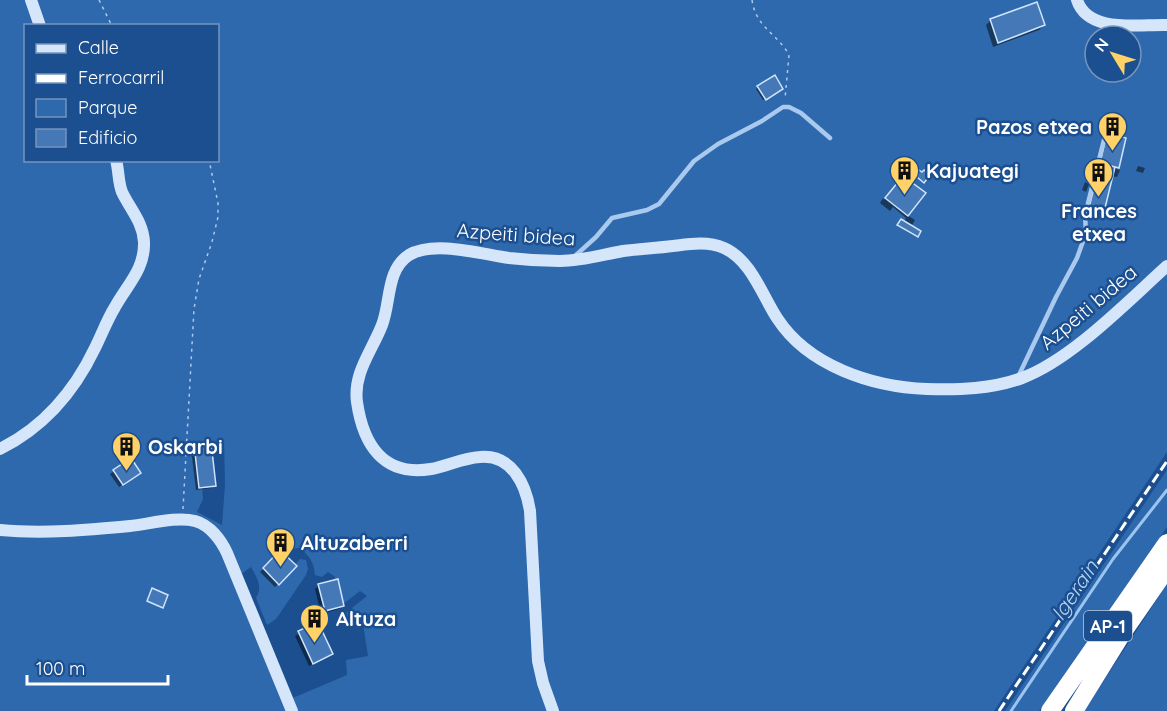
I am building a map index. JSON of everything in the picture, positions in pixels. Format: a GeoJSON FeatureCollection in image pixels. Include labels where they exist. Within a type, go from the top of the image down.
{"type":"FeatureCollection","features":[{"type":"Feature","properties":{"kind":"highway","name":"AP-1"},"geometry":{"type":"LineString","coordinates":[[1050,711],[1167,543]]}},
{"type":"Feature","properties":{"kind":"highway","name":"AP-1"},"geometry":{"type":"LineString","coordinates":[[1074,711],[1123,632],[1167,568]]}},
{"type":"Feature","properties":{"kind":"main road"},"geometry":{"type":"LineString","coordinates":[[31,0],[39,24]]}},
{"type":"Feature","properties":{"kind":"main road"},"geometry":{"type":"LineString","coordinates":[[1077,0],[1085,14],[1099,21],[1167,25]]}},
{"type":"Feature","properties":{"kind":"main road"},"geometry":{"type":"LineString","coordinates":[[0,448],[41,423],[68,394],[88,363],[117,303],[140,266],[144,246],[142,230],[122,190],[116,162]]}},
{"type":"Feature","properties":{"kind":"main road","name":"Azpeiti bidea"},"geometry":{"type":"LineString","coordinates":[[553,711],[538,661],[530,511],[521,479],[509,465],[489,457],[478,457],[424,470],[403,468],[387,462],[375,453],[367,438],[358,409],[356,390],[361,368],[384,321],[395,272],[403,260],[411,254],[444,248],[515,258],[570,261],[632,250],[699,244],[716,246],[729,251],[744,265],[776,318],[790,336],[814,355],[837,367],[881,382],[924,388],[975,388],[1017,380],[1034,373],[1065,354],[1167,266]]}},
{"type":"Feature","properties":{"kind":"main road"},"geometry":{"type":"LineString","coordinates":[[0,530],[23,532],[98,528],[183,520],[206,526],[225,548],[292,711]]}},
{"type":"Feature","properties":{"kind":"lane"},"geometry":{"type":"LineString","coordinates":[[570,261],[612,219],[659,204],[694,161],[718,144],[785,106],[804,115],[830,138]]}},
{"type":"Feature","properties":{"kind":"lane"},"geometry":{"type":"LineString","coordinates":[[1017,380],[1056,297],[1071,272],[1085,238],[1085,215],[1107,128]]}},
{"type":"Feature","properties":{"kind":"path"},"geometry":{"type":"LineString","coordinates":[[99,0],[111,24]]}},
{"type":"Feature","properties":{"kind":"path"},"geometry":{"type":"LineString","coordinates":[[752,0],[762,24],[789,55],[785,106]]}},
{"type":"Feature","properties":{"kind":"path"},"geometry":{"type":"LineString","coordinates":[[183,520],[193,318],[199,279],[218,217],[218,203],[209,162]]}},
{"type":"Feature","properties":{"kind":"green space"},"geometry":{"type":"Polygon","coordinates":[[[0,0],[1167,0],[1167,452],[994,711],[0,711],[0,0]],[[224,441],[199,444],[203,499],[197,512],[222,525],[225,484],[224,441]],[[285,543],[265,565],[282,580],[300,559],[306,560],[308,569],[276,619],[267,625],[256,598],[259,586],[251,567],[237,577],[288,700],[347,675],[346,660],[368,656],[363,624],[343,626],[342,616],[367,596],[360,591],[342,605],[333,583],[335,577],[328,572],[322,577],[315,575],[306,553],[299,548],[292,549],[285,543]]]}},
{"type":"Feature","properties":{"kind":"green space"},"geometry":{"type":"Polygon","coordinates":[[[1167,470],[1167,527],[1039,711],[1005,711],[1167,470]]]}},
{"type":"Feature","properties":{"kind":"green space"},"geometry":{"type":"Polygon","coordinates":[[[1167,584],[1167,711],[1084,711],[1167,584]]]}},
{"type":"Feature","properties":{"kind":"building"},"geometry":{"type":"Polygon","coordinates":[[[1037,2],[1045,25],[998,43],[990,19],[1037,2]]]}},
{"type":"Feature","properties":{"kind":"building"},"geometry":{"type":"Polygon","coordinates":[[[775,75],[783,89],[766,100],[757,86],[775,75]]]}},
{"type":"Feature","properties":{"kind":"building","name":"Pazos etxea"},"geometry":{"type":"Polygon","coordinates":[[[1107,133],[1126,138],[1119,168],[1100,163],[1107,133]]]}},
{"type":"Feature","properties":{"kind":"building","name":"Frances etxea"},"geometry":{"type":"Polygon","coordinates":[[[1100,163],[1115,167],[1104,212],[1089,208],[1100,163]]]}},
{"type":"Feature","properties":{"kind":"building"},"geometry":{"type":"Polygon","coordinates":[[[919,170],[922,172],[924,170],[930,175],[924,183],[917,177],[919,170]]]}},
{"type":"Feature","properties":{"kind":"building","name":"Kajuategi"},"geometry":{"type":"Polygon","coordinates":[[[903,176],[926,193],[908,216],[885,198],[903,176]]]}},
{"type":"Feature","properties":{"kind":"building"},"geometry":{"type":"Polygon","coordinates":[[[901,219],[921,231],[918,237],[897,225],[901,219]]]}},
{"type":"Feature","properties":{"kind":"building"},"geometry":{"type":"Polygon","coordinates":[[[211,442],[216,486],[199,488],[194,444],[211,442]]]}},
{"type":"Feature","properties":{"kind":"building","name":"Oskarbi"},"geometry":{"type":"Polygon","coordinates":[[[131,458],[141,473],[123,485],[113,470],[131,458]]]}},
{"type":"Feature","properties":{"kind":"building","name":"Altuzaberri"},"geometry":{"type":"Polygon","coordinates":[[[280,550],[297,566],[279,585],[263,568],[280,550]]]}},
{"type":"Feature","properties":{"kind":"building"},"geometry":{"type":"Polygon","coordinates":[[[338,579],[344,606],[325,611],[318,584],[338,579]]]}},
{"type":"Feature","properties":{"kind":"building"},"geometry":{"type":"Polygon","coordinates":[[[152,588],[168,595],[163,608],[147,601],[152,588]]]}},
{"type":"Feature","properties":{"kind":"building","name":"Altuza"},"geometry":{"type":"Polygon","coordinates":[[[318,622],[333,654],[313,664],[298,631],[318,622]]]}},
{"type":"Feature","properties":{"kind":"waterway","name":"Igerain"},"geometry":{"type":"LineString","coordinates":[[1011,711],[1113,559],[1167,490]]}},
{"type":"Feature","properties":{"kind":"railway"},"geometry":{"type":"LineString","coordinates":[[999,711],[1167,461]]}},
{"type":"Feature","properties":{"kind":"place","name":"Pazos etxea"},"geometry":{"type":"Point","coordinates":[1113,152]}},
{"type":"Feature","properties":{"kind":"place","name":"Kajuategi"},"geometry":{"type":"Point","coordinates":[905,196]}},
{"type":"Feature","properties":{"kind":"place","name":"Frances etxea"},"geometry":{"type":"Point","coordinates":[1099,198]}},
{"type":"Feature","properties":{"kind":"place","name":"Oskarbi"},"geometry":{"type":"Point","coordinates":[127,472]}},
{"type":"Feature","properties":{"kind":"place","name":"Altuzaberri"},"geometry":{"type":"Point","coordinates":[280,568]}},
{"type":"Feature","properties":{"kind":"place","name":"Altuza"},"geometry":{"type":"Point","coordinates":[315,644]}}]}
